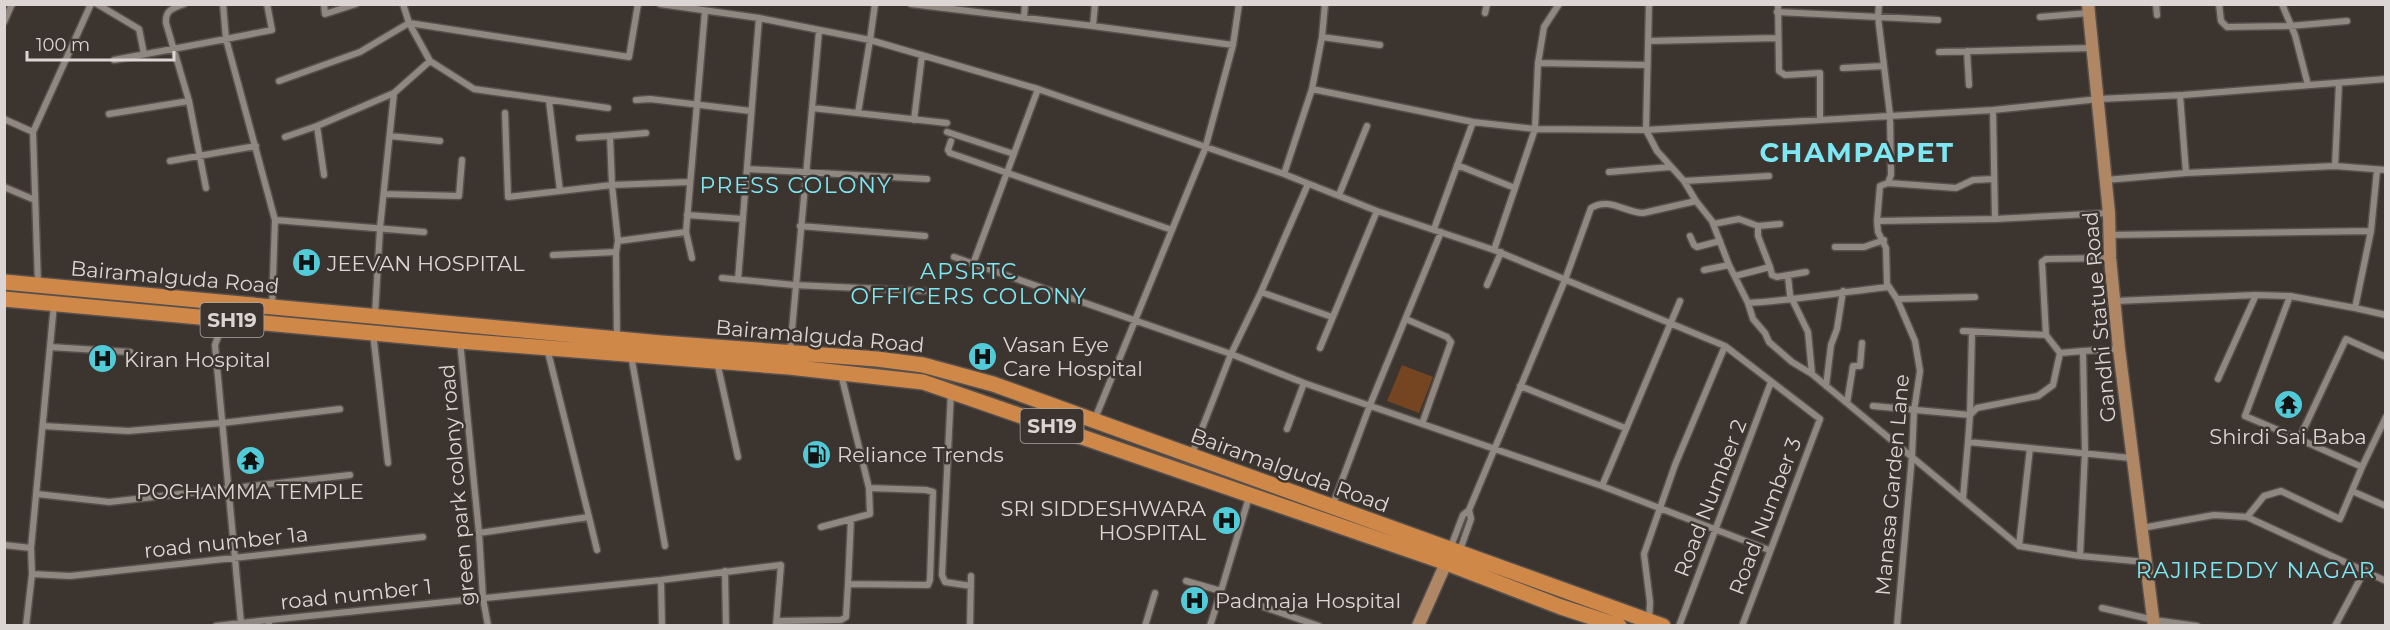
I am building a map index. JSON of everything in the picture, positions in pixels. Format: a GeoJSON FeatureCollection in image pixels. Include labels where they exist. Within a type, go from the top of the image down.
{"type":"FeatureCollection","features":[{"type":"Feature","properties":{"kind":"main road","name":"Bairamalguda Road"},"geometry":{"type":"LineString","coordinates":[[4,282],[617,339],[877,359],[932,367],[993,384],[1332,508],[1451,556],[1561,607],[1619,626]]}},
{"type":"Feature","properties":{"kind":"main road","name":"Bairamalguda Road"},"geometry":{"type":"LineString","coordinates":[[4,299],[841,373],[928,384],[1250,495],[1451,556],[1656,623]]}},
{"type":"Feature","properties":{"kind":"main road"},"geometry":{"type":"LineString","coordinates":[[323,327],[325,311]]}},
{"type":"Feature","properties":{"kind":"main road"},"geometry":{"type":"LineString","coordinates":[[928,384],[932,367]]}},
{"type":"Feature","properties":{"kind":"street"},"geometry":{"type":"LineString","coordinates":[[4,22],[12,4]]}},
{"type":"Feature","properties":{"kind":"street"},"geometry":{"type":"LineString","coordinates":[[38,285],[33,132],[91,4]]}},
{"type":"Feature","properties":{"kind":"street"},"geometry":{"type":"LineString","coordinates":[[98,4],[139,29],[144,54]]}},
{"type":"Feature","properties":{"kind":"street"},"geometry":{"type":"LineString","coordinates":[[184,4],[170,9],[166,14],[166,23],[189,101],[206,188]]}},
{"type":"Feature","properties":{"kind":"street"},"geometry":{"type":"LineString","coordinates":[[223,4],[226,39],[275,220],[272,306]]}},
{"type":"Feature","properties":{"kind":"street"},"geometry":{"type":"LineString","coordinates":[[114,60],[272,30],[267,4]]}},
{"type":"Feature","properties":{"kind":"street"},"geometry":{"type":"LineString","coordinates":[[324,4],[324,14],[356,4]]}},
{"type":"Feature","properties":{"kind":"street"},"geometry":{"type":"LineString","coordinates":[[403,4],[409,23],[430,62],[474,89],[608,108]]}},
{"type":"Feature","properties":{"kind":"street"},"geometry":{"type":"LineString","coordinates":[[279,81],[360,52],[409,23],[629,57],[638,4]]}},
{"type":"Feature","properties":{"kind":"street"},"geometry":{"type":"LineString","coordinates":[[660,4],[705,11],[717,8],[870,40],[1038,89],[1205,149],[1284,174],[1377,211],[1498,251],[1725,346],[1771,382]]}},
{"type":"Feature","properties":{"kind":"street"},"geometry":{"type":"LineString","coordinates":[[858,113],[875,4]]}},
{"type":"Feature","properties":{"kind":"street"},"geometry":{"type":"LineString","coordinates":[[911,4],[1233,45]]}},
{"type":"Feature","properties":{"kind":"street"},"geometry":{"type":"LineString","coordinates":[[1024,18],[1025,4]]}},
{"type":"Feature","properties":{"kind":"street"},"geometry":{"type":"LineString","coordinates":[[1093,26],[1095,4]]}},
{"type":"Feature","properties":{"kind":"street"},"geometry":{"type":"LineString","coordinates":[[1094,421],[1205,149],[1233,45],[1239,4]]}},
{"type":"Feature","properties":{"kind":"street"},"geometry":{"type":"LineString","coordinates":[[1284,174],[1312,89],[1322,37],[1325,4]]}},
{"type":"Feature","properties":{"kind":"street"},"geometry":{"type":"LineString","coordinates":[[1485,13],[1487,4]]}},
{"type":"Feature","properties":{"kind":"street"},"geometry":{"type":"LineString","coordinates":[[1487,285],[1535,129],[1538,63],[1544,27],[1559,4]]}},
{"type":"Feature","properties":{"kind":"street"},"geometry":{"type":"LineString","coordinates":[[1650,4],[1646,130],[1657,151],[1684,181],[1713,224],[1753,319],[1765,333],[1769,342],[1792,362],[1812,374],[2019,546],[2080,556],[2146,562]]}},
{"type":"Feature","properties":{"kind":"street","name":"Manasa Garden Lane"},"geometry":{"type":"LineString","coordinates":[[1879,4],[1878,16],[1890,115],[1891,176],[1888,183],[1880,186],[1878,232],[1884,240],[1889,287],[1897,299],[1915,342],[1920,371],[1914,411],[1897,626]]}},
{"type":"Feature","properties":{"kind":"street"},"geometry":{"type":"LineString","coordinates":[[2156,4],[2157,15]]}},
{"type":"Feature","properties":{"kind":"street"},"geometry":{"type":"LineString","coordinates":[[2219,4],[2221,21],[2227,27],[2290,26],[2347,21]]}},
{"type":"Feature","properties":{"kind":"street"},"geometry":{"type":"LineString","coordinates":[[2282,4],[2295,35],[2308,85]]}},
{"type":"Feature","properties":{"kind":"street"},"geometry":{"type":"LineString","coordinates":[[1820,120],[1820,73],[1780,73],[1777,38],[1778,8],[1938,20]]}},
{"type":"Feature","properties":{"kind":"street"},"geometry":{"type":"LineString","coordinates":[[2040,17],[2089,9]]}},
{"type":"Feature","properties":{"kind":"street","name":"Gandhi Statue Road"},"geometry":{"type":"LineString","coordinates":[[2089,9],[2109,213],[2108,235],[2119,349],[2131,458],[2154,623]]}},
{"type":"Feature","properties":{"kind":"street"},"geometry":{"type":"LineString","coordinates":[[692,258],[686,232],[695,105],[705,11]]}},
{"type":"Feature","properties":{"kind":"street"},"geometry":{"type":"LineString","coordinates":[[738,280],[759,18]]}},
{"type":"Feature","properties":{"kind":"street"},"geometry":{"type":"LineString","coordinates":[[790,352],[794,285],[819,31]]}},
{"type":"Feature","properties":{"kind":"street"},"geometry":{"type":"LineString","coordinates":[[1322,37],[1380,45]]}},
{"type":"Feature","properties":{"kind":"street"},"geometry":{"type":"LineString","coordinates":[[1648,41],[1777,38]]}},
{"type":"Feature","properties":{"kind":"street"},"geometry":{"type":"LineString","coordinates":[[1939,52],[2093,48]]}},
{"type":"Feature","properties":{"kind":"street"},"geometry":{"type":"LineString","coordinates":[[1967,51],[1969,85]]}},
{"type":"Feature","properties":{"kind":"street"},"geometry":{"type":"LineString","coordinates":[[914,120],[922,55]]}},
{"type":"Feature","properties":{"kind":"street"},"geometry":{"type":"LineString","coordinates":[[285,137],[394,93],[430,62]]}},
{"type":"Feature","properties":{"kind":"street"},"geometry":{"type":"LineString","coordinates":[[1538,63],[1647,65]]}},
{"type":"Feature","properties":{"kind":"street"},"geometry":{"type":"LineString","coordinates":[[1844,68],[1883,66]]}},
{"type":"Feature","properties":{"kind":"street"},"geometry":{"type":"LineString","coordinates":[[1312,89],[1473,122],[1535,129],[1646,130],[1993,110],[2098,99],[2385,79]]}},
{"type":"Feature","properties":{"kind":"street"},"geometry":{"type":"LineString","coordinates":[[2335,166],[2339,82]]}},
{"type":"Feature","properties":{"kind":"street"},"geometry":{"type":"LineString","coordinates":[[973,264],[1038,89]]}},
{"type":"Feature","properties":{"kind":"street"},"geometry":{"type":"LineString","coordinates":[[375,316],[380,228],[394,93]]}},
{"type":"Feature","properties":{"kind":"street"},"geometry":{"type":"LineString","coordinates":[[2180,95],[2186,173]]}},
{"type":"Feature","properties":{"kind":"street"},"geometry":{"type":"LineString","coordinates":[[636,100],[650,99],[752,111]]}},
{"type":"Feature","properties":{"kind":"street"},"geometry":{"type":"LineString","coordinates":[[109,114],[189,101]]}},
{"type":"Feature","properties":{"kind":"street"},"geometry":{"type":"LineString","coordinates":[[549,101],[560,191]]}},
{"type":"Feature","properties":{"kind":"street"},"geometry":{"type":"LineString","coordinates":[[812,108],[948,123]]}},
{"type":"Feature","properties":{"kind":"street"},"geometry":{"type":"LineString","coordinates":[[1993,110],[1995,219]]}},
{"type":"Feature","properties":{"kind":"street"},"geometry":{"type":"LineString","coordinates":[[505,113],[508,197],[612,185],[689,182]]}},
{"type":"Feature","properties":{"kind":"street"},"geometry":{"type":"LineString","coordinates":[[4,119],[33,132]]}},
{"type":"Feature","properties":{"kind":"street"},"geometry":{"type":"LineString","coordinates":[[1434,229],[1473,122]]}},
{"type":"Feature","properties":{"kind":"street"},"geometry":{"type":"LineString","coordinates":[[317,126],[324,175]]}},
{"type":"Feature","properties":{"kind":"street"},"geometry":{"type":"LineString","coordinates":[[1340,195],[1367,126]]}},
{"type":"Feature","properties":{"kind":"street"},"geometry":{"type":"LineString","coordinates":[[947,132],[1014,154]]}},
{"type":"Feature","properties":{"kind":"street"},"geometry":{"type":"LineString","coordinates":[[579,138],[646,133]]}},
{"type":"Feature","properties":{"kind":"street"},"geometry":{"type":"LineString","coordinates":[[390,136],[440,141]]}},
{"type":"Feature","properties":{"kind":"street"},"geometry":{"type":"LineString","coordinates":[[610,136],[618,241],[616,252],[617,339]]}},
{"type":"Feature","properties":{"kind":"street"},"geometry":{"type":"LineString","coordinates":[[951,141],[948,150],[950,153],[1172,230]]}},
{"type":"Feature","properties":{"kind":"street"},"geometry":{"type":"LineString","coordinates":[[170,161],[256,146]]}},
{"type":"Feature","properties":{"kind":"street"},"geometry":{"type":"LineString","coordinates":[[384,194],[459,196],[462,160]]}},
{"type":"Feature","properties":{"kind":"street"},"geometry":{"type":"LineString","coordinates":[[1457,165],[1515,188]]}},
{"type":"Feature","properties":{"kind":"street"},"geometry":{"type":"LineString","coordinates":[[2106,180],[2186,173],[2335,166],[2385,170]]}},
{"type":"Feature","properties":{"kind":"street"},"geometry":{"type":"LineString","coordinates":[[1609,172],[1670,167]]}},
{"type":"Feature","properties":{"kind":"street"},"geometry":{"type":"LineString","coordinates":[[747,169],[927,179]]}},
{"type":"Feature","properties":{"kind":"street"},"geometry":{"type":"LineString","coordinates":[[2355,308],[2371,231],[2377,170]]}},
{"type":"Feature","properties":{"kind":"street"},"geometry":{"type":"LineString","coordinates":[[1684,181],[1769,176]]}},
{"type":"Feature","properties":{"kind":"street"},"geometry":{"type":"LineString","coordinates":[[1888,183],[1956,188],[1973,180],[1994,179]]}},
{"type":"Feature","properties":{"kind":"street"},"geometry":{"type":"LineString","coordinates":[[1191,457],[1231,354],[1308,184]]}},
{"type":"Feature","properties":{"kind":"street"},"geometry":{"type":"LineString","coordinates":[[4,187],[35,200]]}},
{"type":"Feature","properties":{"kind":"street"},"geometry":{"type":"LineString","coordinates":[[1418,626],[1451,556],[1463,515],[1469,510],[1565,280],[1591,208],[1601,203],[1643,213],[1696,201]]}},
{"type":"Feature","properties":{"kind":"street"},"geometry":{"type":"LineString","coordinates":[[1320,348],[1377,211]]}},
{"type":"Feature","properties":{"kind":"street"},"geometry":{"type":"LineString","coordinates":[[1877,221],[1995,219],[2109,213]]}},
{"type":"Feature","properties":{"kind":"street"},"geometry":{"type":"LineString","coordinates":[[687,215],[743,219]]}},
{"type":"Feature","properties":{"kind":"street"},"geometry":{"type":"LineString","coordinates":[[1713,224],[1739,219],[1758,226],[1780,224]]}},
{"type":"Feature","properties":{"kind":"street"},"geometry":{"type":"LineString","coordinates":[[275,220],[424,232]]}},
{"type":"Feature","properties":{"kind":"street"},"geometry":{"type":"LineString","coordinates":[[800,226],[925,236]]}},
{"type":"Feature","properties":{"kind":"street"},"geometry":{"type":"LineString","coordinates":[[1758,226],[1758,236],[1774,277],[1806,272]]}},
{"type":"Feature","properties":{"kind":"street"},"geometry":{"type":"LineString","coordinates":[[2108,235],[2371,231]]}},
{"type":"Feature","properties":{"kind":"street"},"geometry":{"type":"LineString","coordinates":[[618,241],[686,232]]}},
{"type":"Feature","properties":{"kind":"street"},"geometry":{"type":"LineString","coordinates":[[1332,508],[1370,405],[1442,232]]}},
{"type":"Feature","properties":{"kind":"street"},"geometry":{"type":"LineString","coordinates":[[1690,236],[1697,247],[1720,241]]}},
{"type":"Feature","properties":{"kind":"street"},"geometry":{"type":"LineString","coordinates":[[1834,247],[1864,248],[1884,240]]}},
{"type":"Feature","properties":{"kind":"street"},"geometry":{"type":"LineString","coordinates":[[553,255],[616,252]]}},
{"type":"Feature","properties":{"kind":"street"},"geometry":{"type":"LineString","coordinates":[[954,257],[1231,354],[1304,383],[1602,486],[1769,550]]}},
{"type":"Feature","properties":{"kind":"street"},"geometry":{"type":"LineString","coordinates":[[2060,353],[2046,335],[2041,266],[2043,260],[2110,258]]}},
{"type":"Feature","properties":{"kind":"street"},"geometry":{"type":"LineString","coordinates":[[1704,270],[1729,265]]}},
{"type":"Feature","properties":{"kind":"street"},"geometry":{"type":"LineString","coordinates":[[1735,276],[1770,267]]}},
{"type":"Feature","properties":{"kind":"street"},"geometry":{"type":"LineString","coordinates":[[1788,276],[1792,300],[1809,332],[1812,374]]}},
{"type":"Feature","properties":{"kind":"street"},"geometry":{"type":"LineString","coordinates":[[722,279],[925,291]]}},
{"type":"Feature","properties":{"kind":"street"},"geometry":{"type":"LineString","coordinates":[[1748,303],[1792,300],[1844,291],[1889,287]]}},
{"type":"Feature","properties":{"kind":"street"},"geometry":{"type":"LineString","coordinates":[[1826,386],[1831,345],[1837,329],[1844,291]]}},
{"type":"Feature","properties":{"kind":"street"},"geometry":{"type":"LineString","coordinates":[[1261,292],[1332,317]]}},
{"type":"Feature","properties":{"kind":"street"},"geometry":{"type":"LineString","coordinates":[[2115,301],[2256,295],[2290,296],[2385,315]]}},
{"type":"Feature","properties":{"kind":"street"},"geometry":{"type":"LineString","coordinates":[[2218,379],[2256,295]]}},
{"type":"Feature","properties":{"kind":"street"},"geometry":{"type":"LineString","coordinates":[[2290,296],[2245,416],[2362,467]]}},
{"type":"Feature","properties":{"kind":"street"},"geometry":{"type":"LineString","coordinates":[[1897,299],[1975,297]]}},
{"type":"Feature","properties":{"kind":"street"},"geometry":{"type":"LineString","coordinates":[[1602,486],[1680,301]]}},
{"type":"Feature","properties":{"kind":"street"},"geometry":{"type":"LineString","coordinates":[[26,626],[54,304]]}},
{"type":"Feature","properties":{"kind":"street"},"geometry":{"type":"LineString","coordinates":[[1406,319],[1447,337],[1451,342],[1422,424]]}},
{"type":"Feature","properties":{"kind":"street"},"geometry":{"type":"LineString","coordinates":[[228,320],[220,331],[215,345],[241,623]]}},
{"type":"Feature","properties":{"kind":"street"},"geometry":{"type":"LineString","coordinates":[[1963,331],[2046,335]]}},
{"type":"Feature","properties":{"kind":"street"},"geometry":{"type":"LineString","coordinates":[[373,332],[387,463]]}},
{"type":"Feature","properties":{"kind":"street"},"geometry":{"type":"LineString","coordinates":[[1963,498],[1970,415],[1972,332]]}},
{"type":"Feature","properties":{"kind":"street"},"geometry":{"type":"LineString","coordinates":[[2299,439],[2346,339],[2385,357]]}},
{"type":"Feature","properties":{"kind":"street","name":"green park colony road"},"geometry":{"type":"LineString","coordinates":[[460,341],[479,533],[483,598],[488,626]]}},
{"type":"Feature","properties":{"kind":"street"},"geometry":{"type":"LineString","coordinates":[[1847,404],[1853,366],[1860,366],[1862,343]]}},
{"type":"Feature","properties":{"kind":"street"},"geometry":{"type":"LineString","coordinates":[[1656,623],[1650,602],[1644,554],[1659,508],[1725,346]]}},
{"type":"Feature","properties":{"kind":"street"},"geometry":{"type":"LineString","coordinates":[[50,347],[130,352]]}},
{"type":"Feature","properties":{"kind":"street"},"geometry":{"type":"LineString","coordinates":[[547,347],[597,550]]}},
{"type":"Feature","properties":{"kind":"street"},"geometry":{"type":"LineString","coordinates":[[2060,353],[2119,349]]}},
{"type":"Feature","properties":{"kind":"street"},"geometry":{"type":"LineString","coordinates":[[2080,556],[2085,452],[2083,351]]}},
{"type":"Feature","properties":{"kind":"street"},"geometry":{"type":"LineString","coordinates":[[1873,406],[1970,415],[1977,408],[2038,396],[2053,385],[2060,353]]}},
{"type":"Feature","properties":{"kind":"street"},"geometry":{"type":"LineString","coordinates":[[631,355],[665,546]]}},
{"type":"Feature","properties":{"kind":"street"},"geometry":{"type":"LineString","coordinates":[[717,362],[738,457]]}},
{"type":"Feature","properties":{"kind":"street"},"geometry":{"type":"LineString","coordinates":[[821,527],[870,514],[869,488],[841,373]]}},
{"type":"Feature","properties":{"kind":"street","name":"Road Number 3"},"geometry":{"type":"LineString","coordinates":[[1742,626],[1820,419],[1771,382]]}},
{"type":"Feature","properties":{"kind":"street","name":"Road Number 2"},"geometry":{"type":"LineString","coordinates":[[1679,626],[1771,382]]}},
{"type":"Feature","properties":{"kind":"street"},"geometry":{"type":"LineString","coordinates":[[1287,429],[1304,383]]}},
{"type":"Feature","properties":{"kind":"street"},"geometry":{"type":"LineString","coordinates":[[1520,386],[1625,428]]}},
{"type":"Feature","properties":{"kind":"street"},"geometry":{"type":"LineString","coordinates":[[951,391],[942,575],[945,582],[971,586]]}},
{"type":"Feature","properties":{"kind":"street"},"geometry":{"type":"LineString","coordinates":[[43,426],[128,431],[340,409]]}},
{"type":"Feature","properties":{"kind":"street"},"geometry":{"type":"LineString","coordinates":[[2247,517],[2264,496],[2281,491],[2340,519],[2362,467],[2383,431],[2385,417]]}},
{"type":"Feature","properties":{"kind":"street"},"geometry":{"type":"LineString","coordinates":[[1968,442],[2131,458]]}},
{"type":"Feature","properties":{"kind":"street"},"geometry":{"type":"LineString","coordinates":[[2019,546],[2030,448]]}},
{"type":"Feature","properties":{"kind":"street"},"geometry":{"type":"LineString","coordinates":[[37,494],[109,502],[350,475]]}},
{"type":"Feature","properties":{"kind":"street"},"geometry":{"type":"LineString","coordinates":[[848,584],[928,585],[930,580],[932,491],[869,488]]}},
{"type":"Feature","properties":{"kind":"street"},"geometry":{"type":"LineString","coordinates":[[2352,491],[2385,506]]}},
{"type":"Feature","properties":{"kind":"street"},"geometry":{"type":"LineString","coordinates":[[1210,626],[1250,495]]}},
{"type":"Feature","properties":{"kind":"street"},"geometry":{"type":"LineString","coordinates":[[2142,528],[2214,515],[2247,517],[2385,581]]}},
{"type":"Feature","properties":{"kind":"street"},"geometry":{"type":"LineString","coordinates":[[479,533],[589,517]]}},
{"type":"Feature","properties":{"kind":"street"},"geometry":{"type":"LineString","coordinates":[[776,623],[841,620],[846,617],[851,519]]}},
{"type":"Feature","properties":{"kind":"street","name":"road number 1a"},"geometry":{"type":"LineString","coordinates":[[32,574],[70,576],[423,537]]}},
{"type":"Feature","properties":{"kind":"street"},"geometry":{"type":"LineString","coordinates":[[4,545],[31,548]]}},
{"type":"Feature","properties":{"kind":"street","name":"road number 1"},"geometry":{"type":"LineString","coordinates":[[216,626],[269,623],[781,565],[776,623]]}},
{"type":"Feature","properties":{"kind":"street"},"geometry":{"type":"LineString","coordinates":[[2335,626],[2365,570]]}},
{"type":"Feature","properties":{"kind":"street"},"geometry":{"type":"LineString","coordinates":[[725,571],[726,626]]}},
{"type":"Feature","properties":{"kind":"street"},"geometry":{"type":"LineString","coordinates":[[970,626],[971,576]]}},
{"type":"Feature","properties":{"kind":"street"},"geometry":{"type":"LineString","coordinates":[[661,580],[662,626]]}},
{"type":"Feature","properties":{"kind":"street"},"geometry":{"type":"LineString","coordinates":[[1186,581],[1221,591]]}},
{"type":"Feature","properties":{"kind":"street"},"geometry":{"type":"LineString","coordinates":[[1145,626],[1155,593]]}},
{"type":"Feature","properties":{"kind":"street"},"geometry":{"type":"LineString","coordinates":[[1261,606],[1319,626]]}},
{"type":"Feature","properties":{"kind":"street"},"geometry":{"type":"LineString","coordinates":[[2102,608],[2154,623],[2197,626]]}},
{"type":"Feature","properties":{"kind":"shaded area"},"geometry":{"type":"Polygon","coordinates":[[[1402,365],[1433,377],[1419,413],[1387,401],[1402,365]]]}},
{"type":"Feature","properties":{"kind":"place","name":"JEEVAN HOSPITAL"},"geometry":{"type":"Point","coordinates":[306,263]}},
{"type":"Feature","properties":{"kind":"place","name":"Vasan Eye Care Hospital"},"geometry":{"type":"Point","coordinates":[982,356]}},
{"type":"Feature","properties":{"kind":"place","name":"Kiran Hospital"},"geometry":{"type":"Point","coordinates":[103,359]}},
{"type":"Feature","properties":{"kind":"place","name":"Shirdi Sai Baba"},"geometry":{"type":"Point","coordinates":[2288,405]}},
{"type":"Feature","properties":{"kind":"place","name":"Reliance Trends"},"geometry":{"type":"Point","coordinates":[816,454]}},
{"type":"Feature","properties":{"kind":"place","name":"POCHAMMA TEMPLE"},"geometry":{"type":"Point","coordinates":[250,460]}},
{"type":"Feature","properties":{"kind":"place","name":"SRI SIDDESHWARA HOSPITAL"},"geometry":{"type":"Point","coordinates":[1227,520]}},
{"type":"Feature","properties":{"kind":"place","name":"Padmaja Hospital"},"geometry":{"type":"Point","coordinates":[1194,600]}},
{"type":"Feature","properties":{"kind":"district","name":"CHAMPAPET"},"geometry":{"type":"Point","coordinates":[1857,152]}},
{"type":"Feature","properties":{"kind":"district","name":"PRESS COLONY"},"geometry":{"type":"Point","coordinates":[796,185]}},
{"type":"Feature","properties":{"kind":"district","name":"APSRTC OFFICERS COLONY"},"geometry":{"type":"Point","coordinates":[969,284]}},
{"type":"Feature","properties":{"kind":"district","name":"RAJIREDDY NAGAR"},"geometry":{"type":"Point","coordinates":[2256,570]}}]}
